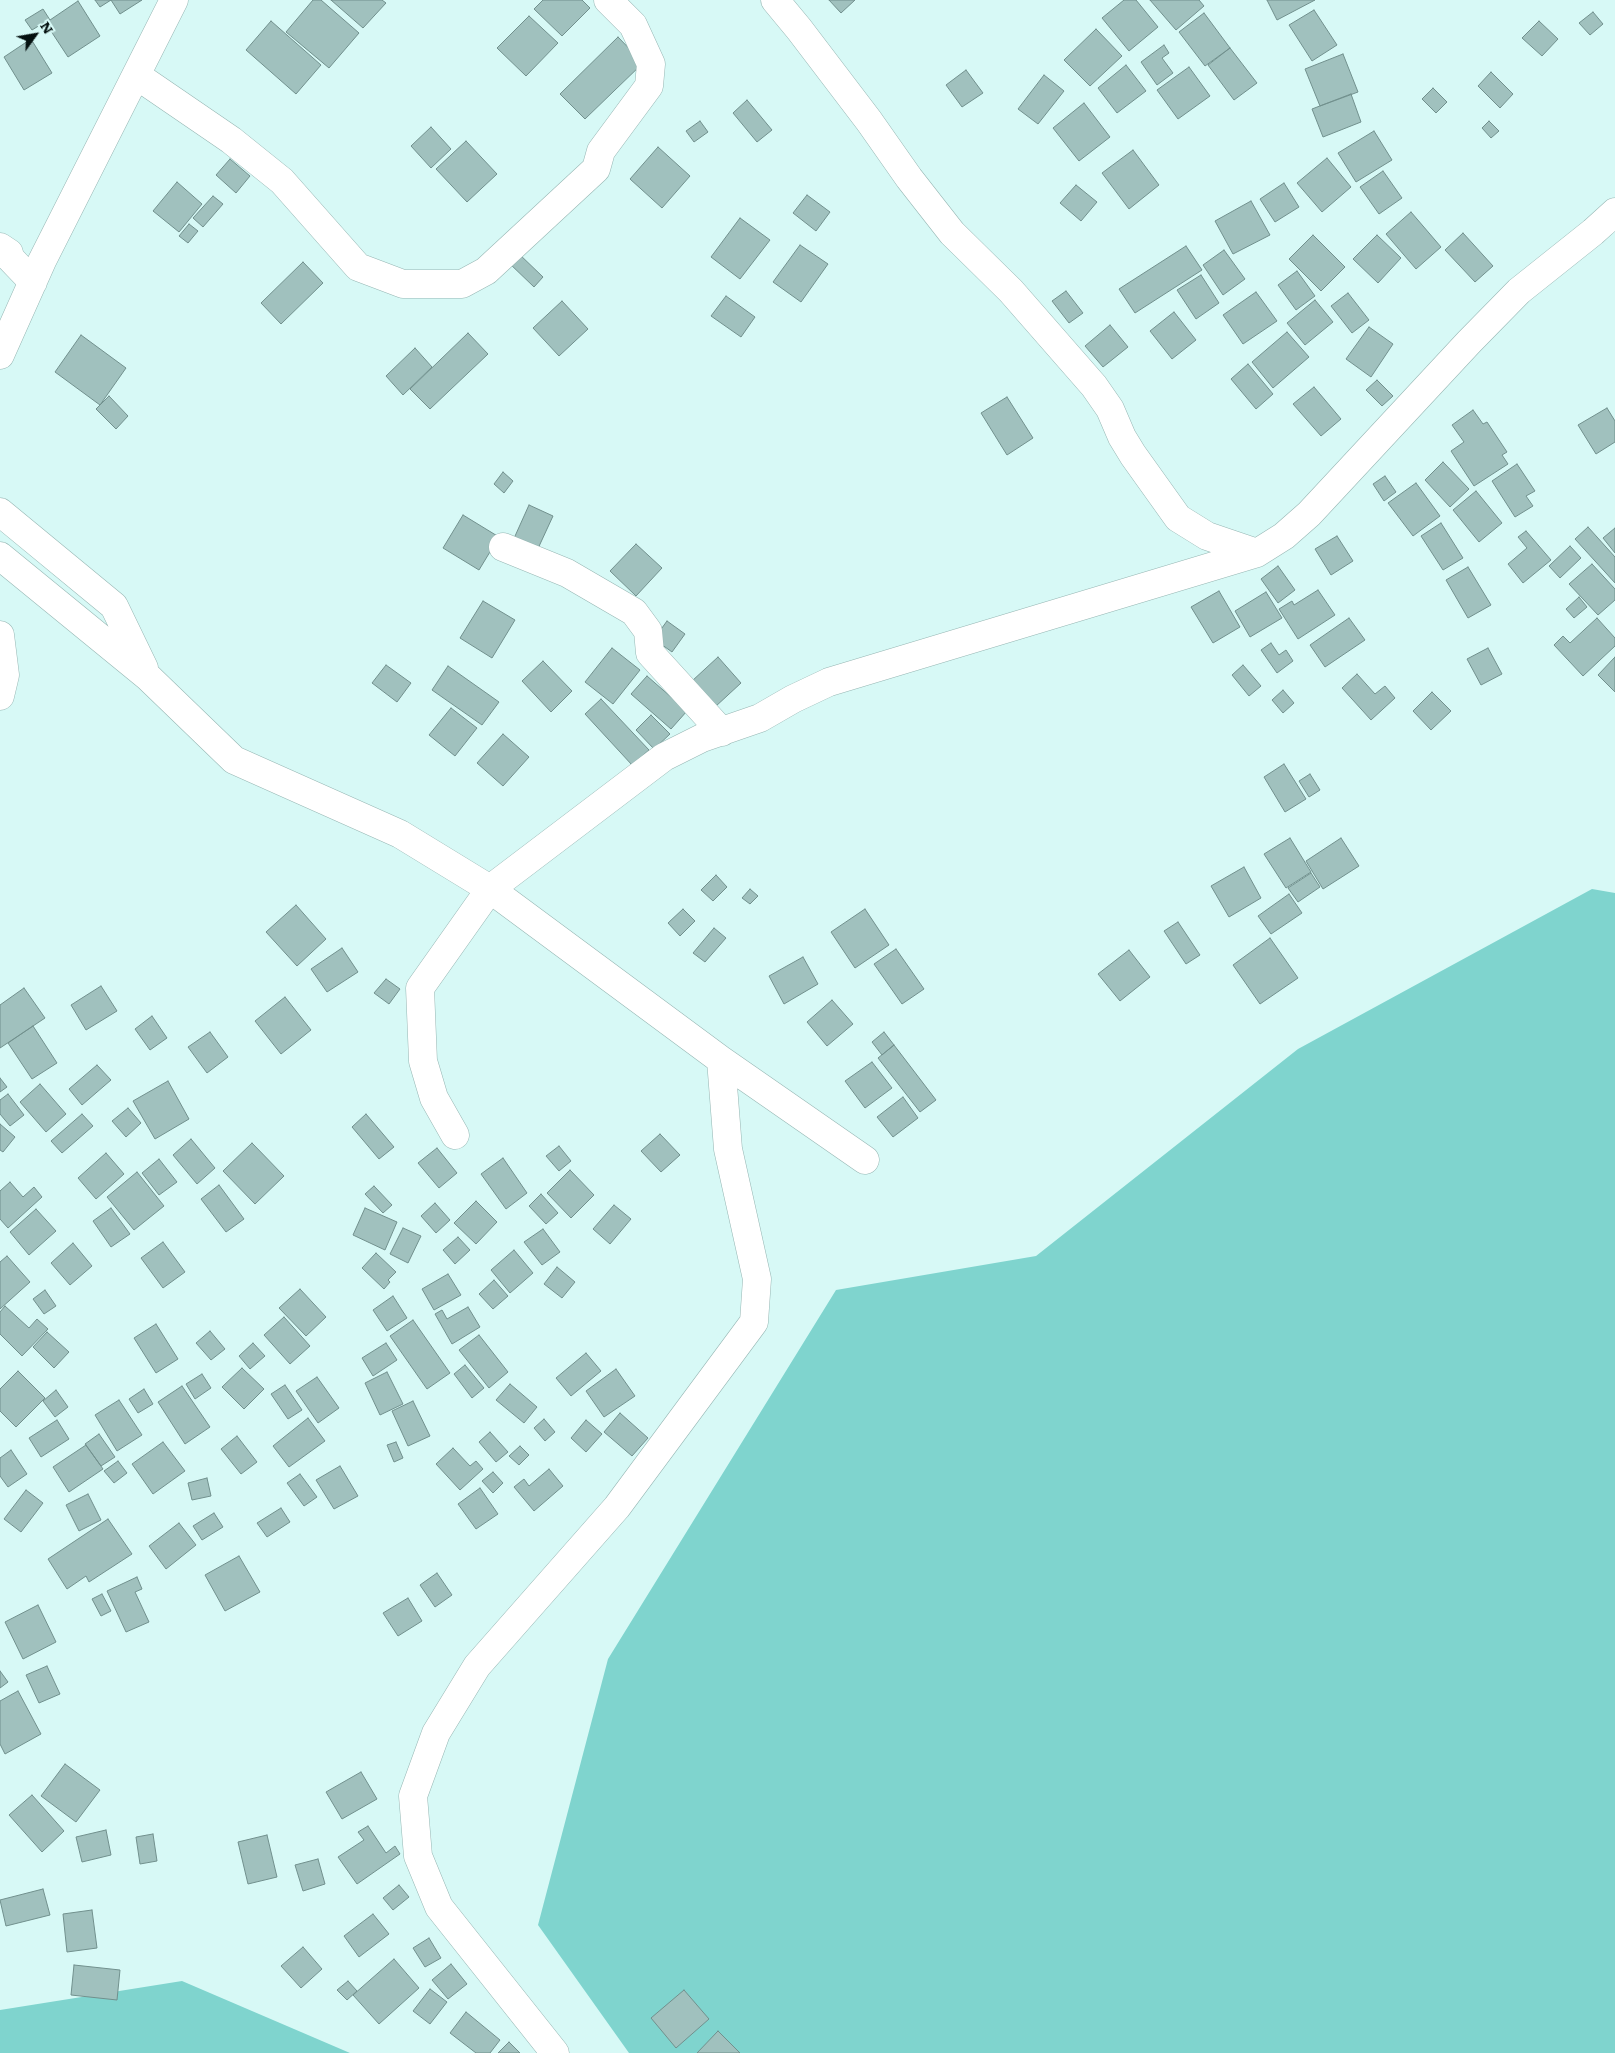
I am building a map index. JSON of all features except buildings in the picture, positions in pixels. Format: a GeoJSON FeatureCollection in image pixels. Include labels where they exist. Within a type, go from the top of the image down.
{"type":"FeatureCollection","features":[{"type":"Feature","properties":{"kind":"street"},"geometry":{"type":"LineString","coordinates":[[0,355],[33,282],[174,0]]}},
{"type":"Feature","properties":{"kind":"street"},"geometry":{"type":"LineString","coordinates":[[136,75],[231,140],[282,182],[358,267],[403,284],[462,284],[486,271],[596,169],[602,151],[649,86],[651,64],[633,25],[608,0]]}},
{"type":"Feature","properties":{"kind":"street"},"geometry":{"type":"LineString","coordinates":[[774,0],[799,28],[909,178],[952,233],[1011,291],[1094,386],[1110,409],[1122,437],[1133,455],[1178,518],[1207,536],[1257,553]]}},
{"type":"Feature","properties":{"kind":"street"},"geometry":{"type":"LineString","coordinates":[[455,1135],[434,1098],[423,1061],[420,988],[490,890],[664,757],[702,738],[760,718],[793,699],[829,682],[1257,553],[1284,536],[1309,514],[1519,291],[1615,212]]}},
{"type":"Feature","properties":{"kind":"street"},"geometry":{"type":"LineString","coordinates":[[0,247],[9,253],[10,258],[33,282]]}},
{"type":"Feature","properties":{"kind":"street"},"geometry":{"type":"LineString","coordinates":[[0,512],[114,606],[148,677]]}},
{"type":"Feature","properties":{"kind":"street"},"geometry":{"type":"LineString","coordinates":[[503,547],[567,573],[634,612],[648,631],[650,653],[722,732]]}},
{"type":"Feature","properties":{"kind":"street"},"geometry":{"type":"LineString","coordinates":[[0,557],[148,677],[234,760],[400,834],[490,890],[721,1060],[865,1160]]}},
{"type":"Feature","properties":{"kind":"street"},"geometry":{"type":"LineString","coordinates":[[0,635],[5,675],[0,696]]}},
{"type":"Feature","properties":{"kind":"street"},"geometry":{"type":"LineString","coordinates":[[554,2053],[439,1906],[418,1856],[413,1796],[436,1733],[477,1666],[617,1507],[754,1322],[757,1279],[728,1149],[721,1060]]}},
{"type":"Feature","properties":{"kind":"shaded area"},"geometry":{"type":"Polygon","coordinates":[[[1592,889],[1615,893],[1615,2053],[629,2053],[538,1925],[608,1659],[836,1290],[1036,1256],[1298,1049],[1592,889]]]}},
{"type":"Feature","properties":{"kind":"shaded area"},"geometry":{"type":"Polygon","coordinates":[[[182,1981],[350,2053],[0,2053],[0,2010],[182,1981]]]}}]}
